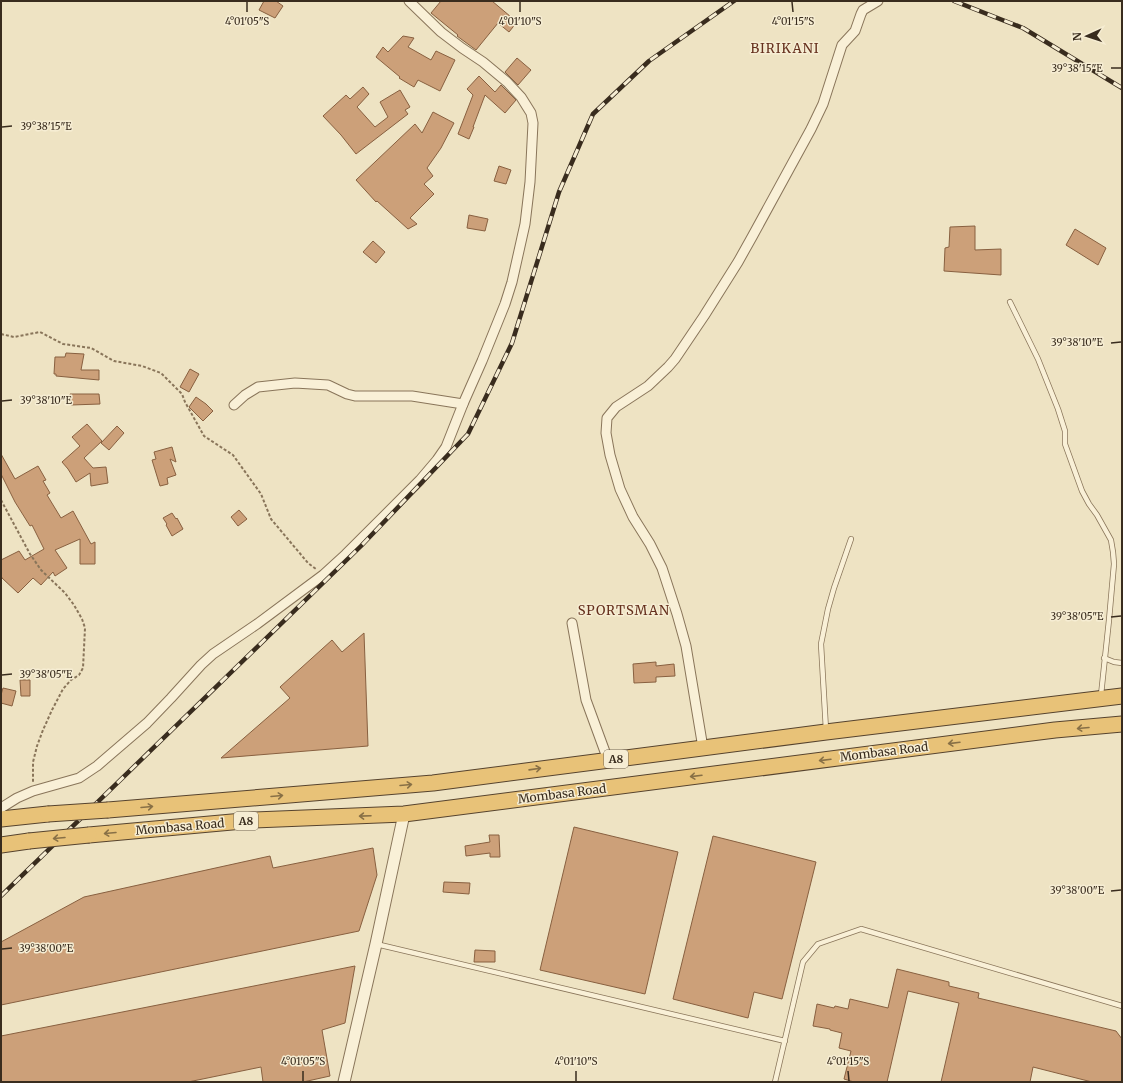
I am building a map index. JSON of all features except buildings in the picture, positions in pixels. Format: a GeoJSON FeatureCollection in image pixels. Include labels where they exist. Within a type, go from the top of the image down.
{"type":"FeatureCollection","features":[{"type":"Feature","properties":{"kind":"highway","name":"Mombasa Road"},"geometry":{"type":"LineString","coordinates":[[1,819],[433,783],[826,732],[1122,696]]}},
{"type":"Feature","properties":{"kind":"highway","name":"Mombasa Road"},"geometry":{"type":"LineString","coordinates":[[1,845],[89,835],[254,820],[404,814],[1055,730],[1122,724]]}},
{"type":"Feature","properties":{"kind":"street"},"geometry":{"type":"LineString","coordinates":[[1,808],[17,798],[33,791],[79,778],[97,766],[147,723],[213,654],[257,624],[323,575],[346,554],[420,480],[446,447],[505,304],[512,282],[525,224],[530,182],[533,123],[531,112],[522,97],[507,82],[441,32],[409,1]]}},
{"type":"Feature","properties":{"kind":"street"},"geometry":{"type":"LineString","coordinates":[[703,748],[686,646],[678,614],[662,568],[650,544],[633,517],[620,489],[610,455],[606,433],[607,418],[616,407],[648,386],[668,367],[704,316],[749,243],[811,129],[823,104],[842,45],[855,31],[863,10],[878,1]]}},
{"type":"Feature","properties":{"kind":"street"},"geometry":{"type":"LineString","coordinates":[[234,405],[245,395],[258,388],[295,383],[328,385],[355,396],[408,395],[463,404]]}},
{"type":"Feature","properties":{"kind":"street"},"geometry":{"type":"LineString","coordinates":[[572,623],[586,700],[608,760]]}},
{"type":"Feature","properties":{"kind":"street"},"geometry":{"type":"LineString","coordinates":[[344,1082],[404,814]]}},
{"type":"Feature","properties":{"kind":"lane"},"geometry":{"type":"LineString","coordinates":[[1010,302],[1038,359],[1058,409],[1065,431],[1066,444],[1082,491],[1089,504],[1098,514],[1111,540],[1114,564],[1100,699]]}},
{"type":"Feature","properties":{"kind":"lane"},"geometry":{"type":"LineString","coordinates":[[826,732],[822,644],[828,609],[851,539]]}},
{"type":"Feature","properties":{"kind":"lane"},"geometry":{"type":"LineString","coordinates":[[1104,658],[1122,663]]}},
{"type":"Feature","properties":{"kind":"lane"},"geometry":{"type":"LineString","coordinates":[[775,1082],[803,962],[818,944],[861,929],[1122,1006]]}},
{"type":"Feature","properties":{"kind":"lane"},"geometry":{"type":"LineString","coordinates":[[376,944],[785,1041]]}},
{"type":"Feature","properties":{"kind":"path"},"geometry":{"type":"LineString","coordinates":[[1,334],[14,337],[40,332],[63,344],[91,348],[114,361],[142,366],[161,373],[182,394],[204,436],[233,455],[261,494],[271,519],[308,563],[323,575]]}},
{"type":"Feature","properties":{"kind":"path"},"geometry":{"type":"LineString","coordinates":[[1,500],[30,554],[41,570],[74,605],[85,628],[83,668],[79,675],[71,680],[64,690],[52,710],[43,730],[33,762],[33,791]]}},
{"type":"Feature","properties":{"kind":"railway"},"geometry":{"type":"LineString","coordinates":[[1,896],[361,546],[468,434],[512,343],[559,192],[593,114],[649,61],[734,1]]}},
{"type":"Feature","properties":{"kind":"railway"},"geometry":{"type":"LineString","coordinates":[[954,1],[1023,28],[1122,88]]}},
{"type":"Feature","properties":{"kind":"district","name":"BIRIKANI"},"geometry":{"type":"Point","coordinates":[785,48]}},
{"type":"Feature","properties":{"kind":"district","name":"SPORTSMAN"},"geometry":{"type":"Point","coordinates":[624,610]}}]}
